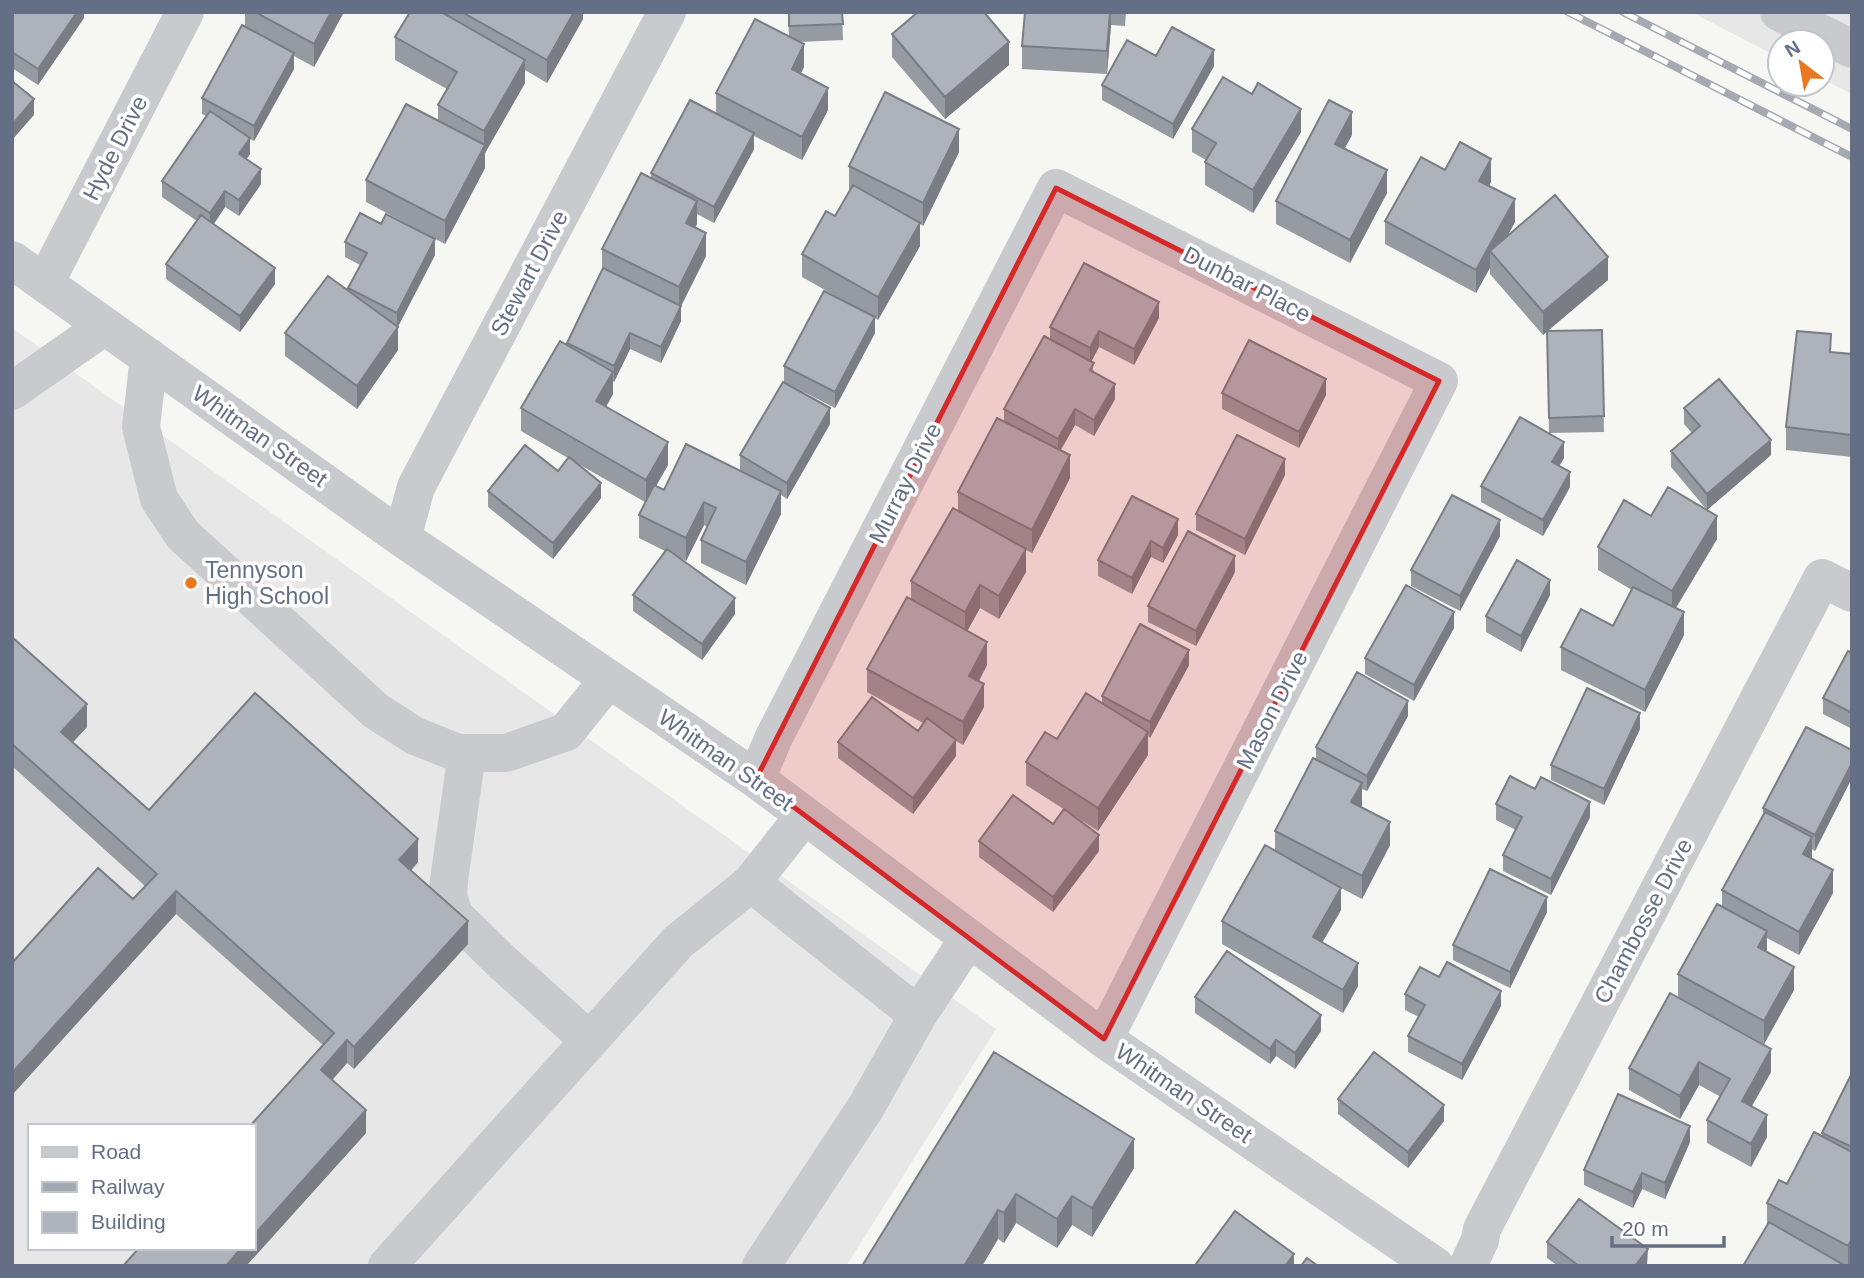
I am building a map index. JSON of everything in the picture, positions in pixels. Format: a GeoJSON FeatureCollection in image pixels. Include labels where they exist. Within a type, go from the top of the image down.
{"type":"FeatureCollection","features":[{"type":"Feature","properties":{"kind":"street","name":"Hyde Drive"},"geometry":{"type":"LineString","coordinates":[[45,283],[185,12]]}},
{"type":"Feature","properties":{"kind":"street","name":"Stewart Drive"},"geometry":{"type":"LineString","coordinates":[[402,538],[416,487],[667,12]]}},
{"type":"Feature","properties":{"kind":"street"},"geometry":{"type":"LineString","coordinates":[[1779,12],[1852,50]]}},
{"type":"Feature","properties":{"kind":"street","name":"Dunbar Place"},"geometry":{"type":"LineString","coordinates":[[1056,188],[1439,381]]}},
{"type":"Feature","properties":{"kind":"street","name":"Murray Drive"},"geometry":{"type":"LineString","coordinates":[[756,779],[774,737],[1056,188]]}},
{"type":"Feature","properties":{"kind":"street","name":"Whitman Street"},"geometry":{"type":"LineString","coordinates":[[12,260],[402,538],[756,779],[1104,1039],[1435,1266]]}},
{"type":"Feature","properties":{"kind":"street"},"geometry":{"type":"LineString","coordinates":[[12,391],[105,326]]}},
{"type":"Feature","properties":{"kind":"street"},"geometry":{"type":"LineString","coordinates":[[149,357],[141,427],[159,499],[183,535],[376,711],[415,736],[457,753],[506,753],[566,732],[609,679]]}},
{"type":"Feature","properties":{"kind":"street","name":"Mason Drive"},"geometry":{"type":"LineString","coordinates":[[1104,1039],[1439,381]]}},
{"type":"Feature","properties":{"kind":"street","name":"Chambosse Drive"},"geometry":{"type":"LineString","coordinates":[[1468,1266],[1489,1217],[1837,585]]}},
{"type":"Feature","properties":{"kind":"street"},"geometry":{"type":"LineString","coordinates":[[467,753],[449,880],[448,896],[454,915],[589,1040]]}},
{"type":"Feature","properties":{"kind":"street"},"geometry":{"type":"LineString","coordinates":[[387,1266],[678,942],[751,883],[804,816]]}},
{"type":"Feature","properties":{"kind":"street"},"geometry":{"type":"LineString","coordinates":[[751,883],[918,1015]]}},
{"type":"Feature","properties":{"kind":"street"},"geometry":{"type":"LineString","coordinates":[[761,1266],[866,1107],[918,1015],[969,938]]}},
{"type":"Feature","properties":{"kind":"highlighted area"},"geometry":{"type":"Polygon","coordinates":[[[1056,188],[1439,381],[1104,1039],[756,779],[1056,188]]]}},
{"type":"Feature","properties":{"kind":"shaded area"},"geometry":{"type":"Polygon","coordinates":[[[1691,12],[1852,12],[1852,94],[1836,86],[1836,28],[1766,28],[1766,51],[1691,12]]]}},
{"type":"Feature","properties":{"kind":"shaded area","name":"Tennyson High School"},"geometry":{"type":"Polygon","coordinates":[[[12,328],[996,1029],[846,1266],[12,1266],[12,328]]]}},
{"type":"Feature","properties":{"kind":"building"},"geometry":{"type":"Polygon","coordinates":[[[12,12],[77,12],[38,69],[12,52],[12,12]]]}},
{"type":"Feature","properties":{"kind":"building"},"geometry":{"type":"Polygon","coordinates":[[[255,12],[331,12],[314,44],[255,12]]]}},
{"type":"Feature","properties":{"kind":"building"},"geometry":{"type":"Polygon","coordinates":[[[410,12],[441,12],[525,60],[484,131],[438,105],[457,72],[395,37],[410,12]]]}},
{"type":"Feature","properties":{"kind":"building"},"geometry":{"type":"Polygon","coordinates":[[[462,12],[574,12],[547,60],[462,12]]]}},
{"type":"Feature","properties":{"kind":"building"},"geometry":{"type":"Polygon","coordinates":[[[789,12],[842,12],[843,24],[789,26],[789,12]]]}},
{"type":"Feature","properties":{"kind":"building"},"geometry":{"type":"Polygon","coordinates":[[[918,12],[984,12],[1009,42],[945,97],[892,34],[918,12]]]}},
{"type":"Feature","properties":{"kind":"building"},"geometry":{"type":"Polygon","coordinates":[[[1025,12],[1110,12],[1107,51],[1022,46],[1025,12]]]}},
{"type":"Feature","properties":{"kind":"building"},"geometry":{"type":"Polygon","coordinates":[[[755,19],[804,44],[792,69],[828,88],[802,137],[716,93],[755,19]]]}},
{"type":"Feature","properties":{"kind":"building"},"geometry":{"type":"Polygon","coordinates":[[[242,25],[294,53],[254,126],[202,98],[242,25]]]}},
{"type":"Feature","properties":{"kind":"building"},"geometry":{"type":"Polygon","coordinates":[[[1172,27],[1214,50],[1173,124],[1102,85],[1127,40],[1156,56],[1172,27]]]}},
{"type":"Feature","properties":{"kind":"building"},"geometry":{"type":"Polygon","coordinates":[[[1223,77],[1252,94],[1258,83],[1301,109],[1253,190],[1205,162],[1216,143],[1192,129],[1223,77]]]}},
{"type":"Feature","properties":{"kind":"building"},"geometry":{"type":"Polygon","coordinates":[[[12,81],[34,99],[12,125],[12,81]]]}},
{"type":"Feature","properties":{"kind":"building"},"geometry":{"type":"Polygon","coordinates":[[[885,92],[959,129],[923,203],[849,166],[885,92]]]}},
{"type":"Feature","properties":{"kind":"building"},"geometry":{"type":"Polygon","coordinates":[[[690,100],[754,133],[714,207],[651,173],[690,100]]]}},
{"type":"Feature","properties":{"kind":"building"},"geometry":{"type":"Polygon","coordinates":[[[1329,100],[1352,112],[1335,144],[1387,170],[1350,240],[1276,201],[1329,100]]]}},
{"type":"Feature","properties":{"kind":"building"},"geometry":{"type":"Polygon","coordinates":[[[406,104],[485,145],[445,221],[366,180],[406,104]]]}},
{"type":"Feature","properties":{"kind":"building"},"geometry":{"type":"Polygon","coordinates":[[[210,111],[250,138],[239,154],[261,169],[239,200],[225,191],[210,213],[162,181],[210,111]]]}},
{"type":"Feature","properties":{"kind":"building"},"geometry":{"type":"Polygon","coordinates":[[[1460,142],[1491,159],[1479,181],[1515,199],[1476,270],[1385,221],[1421,157],[1445,170],[1460,142]]]}},
{"type":"Feature","properties":{"kind":"building"},"geometry":{"type":"Polygon","coordinates":[[[641,173],[697,201],[686,223],[706,233],[679,287],[602,249],[641,173]]]}},
{"type":"Feature","properties":{"kind":"building"},"geometry":{"type":"Polygon","coordinates":[[[853,185],[920,223],[878,297],[802,254],[826,211],[835,216],[853,185]]]}},
{"type":"Feature","properties":{"kind":"building"},"geometry":{"type":"Polygon","coordinates":[[[1555,195],[1608,257],[1543,312],[1490,251],[1555,195]]]}},
{"type":"Feature","properties":{"kind":"building"},"geometry":{"type":"Polygon","coordinates":[[[360,213],[381,224],[386,214],[435,239],[397,313],[348,288],[367,253],[345,242],[360,213]]]}},
{"type":"Feature","properties":{"kind":"building"},"geometry":{"type":"Polygon","coordinates":[[[201,215],[275,268],[240,316],[166,264],[201,215]]]}},
{"type":"Feature","properties":{"kind":"building"},"geometry":{"type":"Polygon","coordinates":[[[1084,263],[1159,302],[1134,349],[1099,331],[1090,348],[1050,327],[1084,263]]]}},
{"type":"Feature","properties":{"kind":"building"},"geometry":{"type":"Polygon","coordinates":[[[603,268],[681,306],[661,347],[630,333],[614,366],[567,343],[603,268]]]}},
{"type":"Feature","properties":{"kind":"building"},"geometry":{"type":"Polygon","coordinates":[[[328,276],[398,327],[357,386],[285,333],[328,276]]]}},
{"type":"Feature","properties":{"kind":"building"},"geometry":{"type":"Polygon","coordinates":[[[824,291],[875,317],[835,392],[784,366],[824,291]]]}},
{"type":"Feature","properties":{"kind":"building"},"geometry":{"type":"Polygon","coordinates":[[[1602,330],[1604,416],[1549,418],[1547,331],[1602,330]]]}},
{"type":"Feature","properties":{"kind":"building"},"geometry":{"type":"Polygon","coordinates":[[[1797,331],[1831,334],[1830,352],[1852,354],[1852,435],[1786,427],[1797,331]]]}},
{"type":"Feature","properties":{"kind":"building"},"geometry":{"type":"Polygon","coordinates":[[[1044,336],[1094,363],[1090,370],[1115,384],[1094,420],[1075,409],[1058,439],[1004,409],[1044,336]]]}},
{"type":"Feature","properties":{"kind":"building"},"geometry":{"type":"Polygon","coordinates":[[[1249,340],[1326,379],[1299,432],[1222,393],[1249,340]]]}},
{"type":"Feature","properties":{"kind":"building"},"geometry":{"type":"Polygon","coordinates":[[[560,341],[613,372],[596,401],[668,442],[646,480],[521,408],[560,341]]]}},
{"type":"Feature","properties":{"kind":"building"},"geometry":{"type":"Polygon","coordinates":[[[1719,379],[1771,440],[1707,494],[1671,451],[1700,426],[1684,408],[1719,379]]]}},
{"type":"Feature","properties":{"kind":"building"},"geometry":{"type":"Polygon","coordinates":[[[783,382],[830,408],[787,483],[740,455],[783,382]]]}},
{"type":"Feature","properties":{"kind":"building"},"geometry":{"type":"Polygon","coordinates":[[[1520,417],[1564,442],[1552,462],[1570,472],[1543,520],[1481,486],[1520,417]]]}},
{"type":"Feature","properties":{"kind":"building"},"geometry":{"type":"Polygon","coordinates":[[[997,418],[1070,455],[1032,530],[958,492],[997,418]]]}},
{"type":"Feature","properties":{"kind":"building"},"geometry":{"type":"Polygon","coordinates":[[[1237,435],[1285,459],[1245,539],[1196,514],[1237,435]]]}},
{"type":"Feature","properties":{"kind":"building"},"geometry":{"type":"Polygon","coordinates":[[[686,444],[781,491],[746,562],[701,540],[716,508],[704,502],[686,538],[639,515],[654,485],[664,490],[686,444]]]}},
{"type":"Feature","properties":{"kind":"building"},"geometry":{"type":"Polygon","coordinates":[[[525,445],[558,471],[569,457],[601,483],[553,543],[488,491],[525,445]]]}},
{"type":"Feature","properties":{"kind":"building"},"geometry":{"type":"Polygon","coordinates":[[[1668,487],[1717,516],[1672,591],[1598,547],[1624,500],[1651,516],[1668,487]]]}},
{"type":"Feature","properties":{"kind":"building"},"geometry":{"type":"Polygon","coordinates":[[[1452,495],[1500,520],[1460,596],[1411,570],[1452,495]]]}},
{"type":"Feature","properties":{"kind":"building"},"geometry":{"type":"Polygon","coordinates":[[[1132,496],[1178,519],[1163,548],[1151,541],[1132,578],[1098,560],[1132,496]]]}},
{"type":"Feature","properties":{"kind":"building"},"geometry":{"type":"Polygon","coordinates":[[[953,508],[1026,549],[999,596],[980,585],[965,612],[911,581],[953,508]]]}},
{"type":"Feature","properties":{"kind":"building"},"geometry":{"type":"Polygon","coordinates":[[[1188,531],[1235,556],[1196,631],[1148,606],[1188,531]]]}},
{"type":"Feature","properties":{"kind":"building"},"geometry":{"type":"Polygon","coordinates":[[[667,549],[735,598],[702,644],[633,595],[667,549]]]}},
{"type":"Feature","properties":{"kind":"building"},"geometry":{"type":"Polygon","coordinates":[[[1517,560],[1550,580],[1521,636],[1486,616],[1517,560]]]}},
{"type":"Feature","properties":{"kind":"building"},"geometry":{"type":"Polygon","coordinates":[[[1406,585],[1454,612],[1414,685],[1365,658],[1406,585]]]}},
{"type":"Feature","properties":{"kind":"building"},"geometry":{"type":"Polygon","coordinates":[[[1633,587],[1684,612],[1645,690],[1561,647],[1581,609],[1613,626],[1633,587]]]}},
{"type":"Feature","properties":{"kind":"building"},"geometry":{"type":"Polygon","coordinates":[[[907,597],[987,642],[969,676],[984,684],[963,722],[867,669],[907,597]]]}},
{"type":"Feature","properties":{"kind":"building"},"geometry":{"type":"Polygon","coordinates":[[[1140,624],[1189,650],[1150,722],[1102,696],[1140,624]]]}},
{"type":"Feature","properties":{"kind":"building"},"geometry":{"type":"Polygon","coordinates":[[[12,637],[87,704],[61,732],[149,810],[255,693],[418,839],[399,860],[468,921],[354,1047],[347,1040],[321,1070],[366,1110],[256,1233],[256,1124],[252,1124],[334,1033],[176,891],[12,1073],[12,963],[98,868],[133,899],[157,874],[12,744],[12,637]]]}},
{"type":"Feature","properties":{"kind":"building"},"geometry":{"type":"Polygon","coordinates":[[[1848,651],[1852,653],[1852,713],[1823,698],[1848,651]]]}},
{"type":"Feature","properties":{"kind":"building"},"geometry":{"type":"Polygon","coordinates":[[[1357,672],[1408,701],[1367,776],[1316,747],[1357,672]]]}},
{"type":"Feature","properties":{"kind":"building"},"geometry":{"type":"Polygon","coordinates":[[[1587,688],[1640,713],[1604,789],[1551,765],[1587,688]]]}},
{"type":"Feature","properties":{"kind":"building"},"geometry":{"type":"Polygon","coordinates":[[[1086,693],[1148,732],[1098,808],[1026,762],[1045,732],[1057,739],[1086,693]]]}},
{"type":"Feature","properties":{"kind":"building"},"geometry":{"type":"Polygon","coordinates":[[[872,697],[918,731],[927,718],[956,740],[913,798],[838,742],[872,697]]]}},
{"type":"Feature","properties":{"kind":"building"},"geometry":{"type":"Polygon","coordinates":[[[1806,727],[1852,750],[1852,763],[1815,835],[1763,808],[1806,727]]]}},
{"type":"Feature","properties":{"kind":"building"},"geometry":{"type":"Polygon","coordinates":[[[1313,758],[1362,783],[1351,802],[1390,822],[1362,876],[1275,831],[1313,758]]]}},
{"type":"Feature","properties":{"kind":"building"},"geometry":{"type":"Polygon","coordinates":[[[1510,776],[1535,789],[1541,777],[1590,802],[1551,879],[1503,855],[1522,817],[1496,804],[1510,776]]]}},
{"type":"Feature","properties":{"kind":"building"},"geometry":{"type":"Polygon","coordinates":[[[1013,795],[1053,824],[1064,809],[1099,835],[1053,897],[979,841],[1013,795]]]}},
{"type":"Feature","properties":{"kind":"building"},"geometry":{"type":"Polygon","coordinates":[[[1765,812],[1812,837],[1803,854],[1833,870],[1799,932],[1722,890],[1765,812]]]}},
{"type":"Feature","properties":{"kind":"building"},"geometry":{"type":"Polygon","coordinates":[[[1265,845],[1341,888],[1313,937],[1358,963],[1343,990],[1222,921],[1265,845]]]}},
{"type":"Feature","properties":{"kind":"building"},"geometry":{"type":"Polygon","coordinates":[[[1490,869],[1547,897],[1510,972],[1453,945],[1490,869]]]}},
{"type":"Feature","properties":{"kind":"building"},"geometry":{"type":"Polygon","coordinates":[[[1717,904],[1767,931],[1758,947],[1794,967],[1764,1021],[1678,974],[1717,904]]]}},
{"type":"Feature","properties":{"kind":"building"},"geometry":{"type":"Polygon","coordinates":[[[1227,951],[1321,1015],[1295,1053],[1276,1040],[1270,1049],[1195,997],[1227,951]]]}},
{"type":"Feature","properties":{"kind":"building"},"geometry":{"type":"Polygon","coordinates":[[[1447,962],[1501,991],[1462,1064],[1408,1036],[1425,1005],[1405,994],[1420,967],[1439,977],[1447,962]]]}},
{"type":"Feature","properties":{"kind":"building"},"geometry":{"type":"Polygon","coordinates":[[[1670,993],[1771,1049],[1742,1101],[1767,1115],[1751,1144],[1707,1120],[1730,1079],[1699,1062],[1680,1096],[1629,1068],[1670,993]]]}},
{"type":"Feature","properties":{"kind":"building"},"geometry":{"type":"Polygon","coordinates":[[[994,1052],[1134,1139],[1092,1208],[1072,1196],[1057,1219],[1016,1194],[1004,1213],[998,1210],[964,1266],[862,1266],[994,1052]]]}},
{"type":"Feature","properties":{"kind":"building"},"geometry":{"type":"Polygon","coordinates":[[[1374,1052],[1444,1105],[1408,1152],[1338,1099],[1374,1052]]]}},
{"type":"Feature","properties":{"kind":"building"},"geometry":{"type":"Polygon","coordinates":[[[1852,1073],[1852,1147],[1822,1133],[1852,1073]]]}},
{"type":"Feature","properties":{"kind":"building"},"geometry":{"type":"Polygon","coordinates":[[[1618,1094],[1690,1126],[1665,1183],[1642,1173],[1633,1192],[1584,1170],[1618,1094]]]}},
{"type":"Feature","properties":{"kind":"building"},"geometry":{"type":"Polygon","coordinates":[[[1814,1132],[1852,1152],[1852,1239],[1848,1246],[1767,1203],[1779,1180],[1787,1184],[1814,1132]]]}},
{"type":"Feature","properties":{"kind":"building"},"geometry":{"type":"Polygon","coordinates":[[[1579,1199],[1648,1249],[1635,1266],[1579,1266],[1547,1242],[1579,1199]]]}},
{"type":"Feature","properties":{"kind":"building"},"geometry":{"type":"Polygon","coordinates":[[[1235,1211],[1294,1254],[1285,1266],[1196,1264],[1235,1211]]]}},
{"type":"Feature","properties":{"kind":"building"},"geometry":{"type":"Polygon","coordinates":[[[1769,1222],[1842,1264],[1841,1266],[1743,1266],[1769,1222]]]}},
{"type":"Feature","properties":{"kind":"building"},"geometry":{"type":"Polygon","coordinates":[[[137,1250],[239,1250],[226,1266],[123,1266],[137,1250]]]}},
{"type":"Feature","properties":{"kind":"building"},"geometry":{"type":"Polygon","coordinates":[[[1307,1258],[1318,1266],[1301,1266],[1307,1258]]]}},
{"type":"Feature","properties":{"kind":"railway"},"geometry":{"type":"LineString","coordinates":[[1568,12],[1852,157]]}},
{"type":"Feature","properties":{"kind":"railway"},"geometry":{"type":"LineString","coordinates":[[1623,12],[1852,129]]}},
{"type":"Feature","properties":{"kind":"place","name":"Tennyson High School"},"geometry":{"type":"Point","coordinates":[191,583]}}]}
